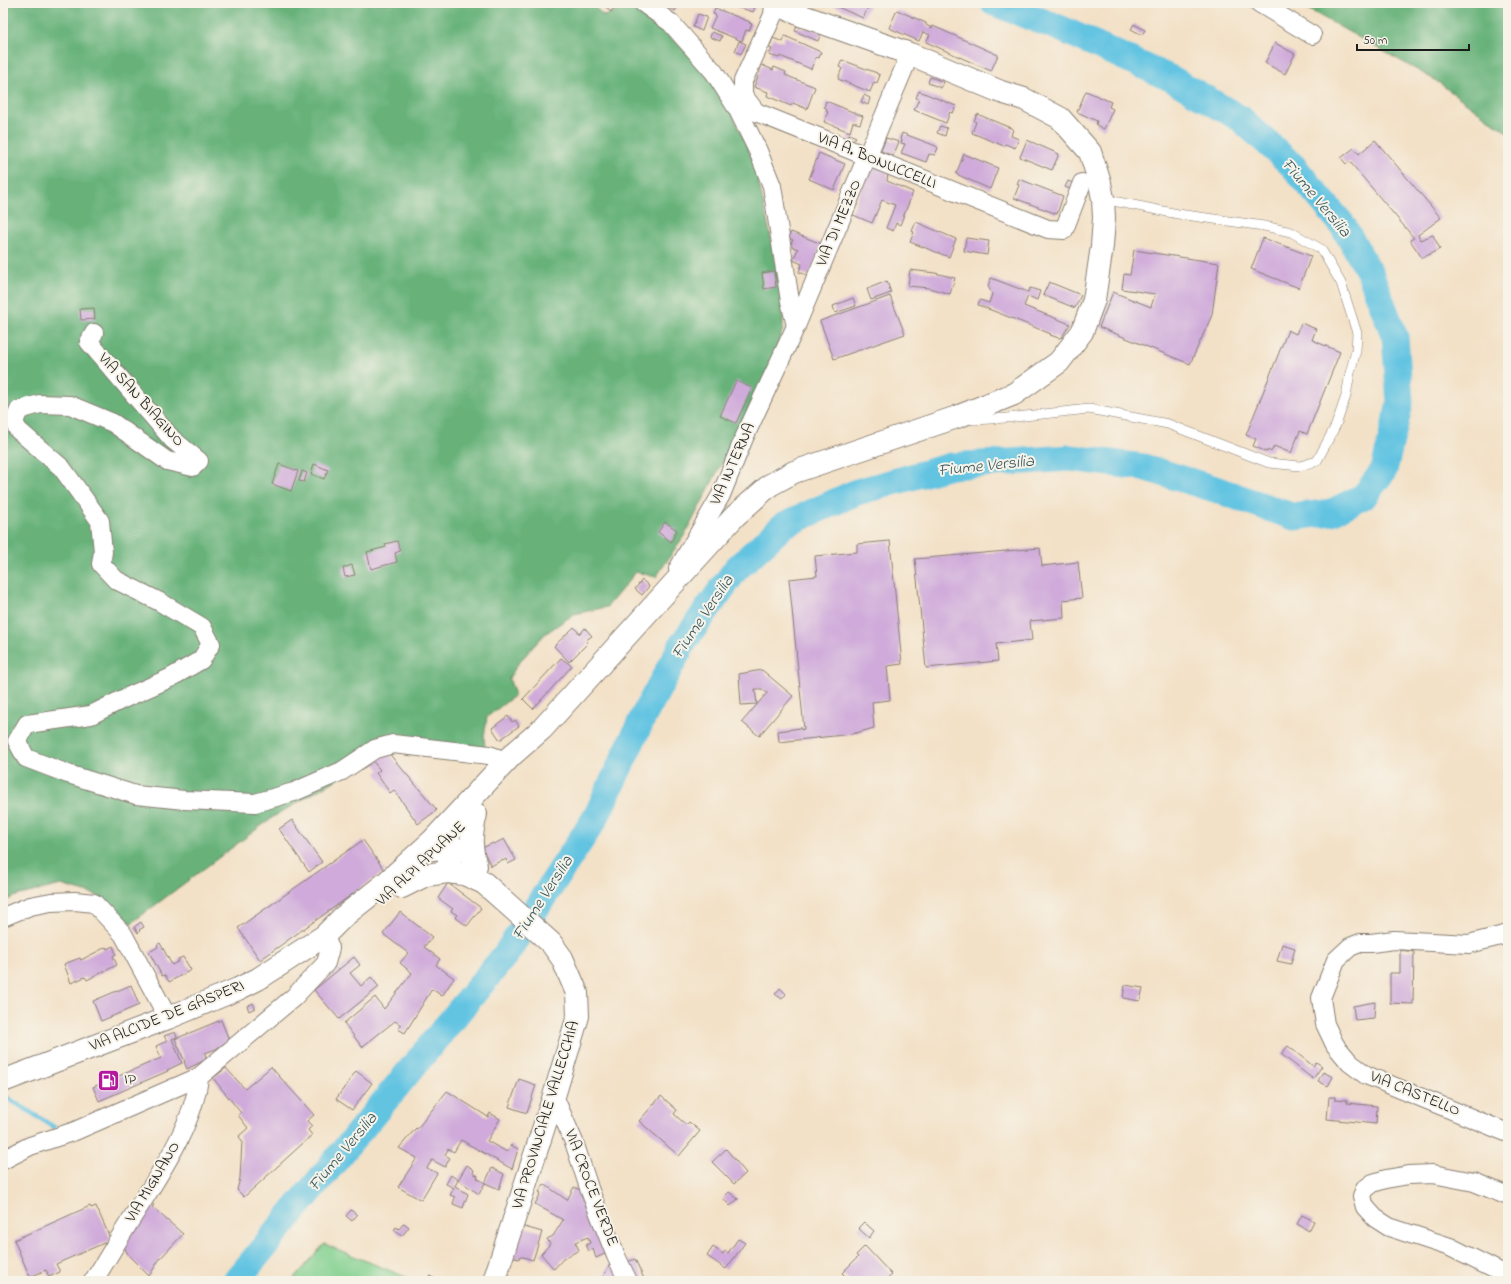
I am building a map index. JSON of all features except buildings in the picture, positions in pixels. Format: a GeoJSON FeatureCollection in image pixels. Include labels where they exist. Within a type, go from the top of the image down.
{"type":"FeatureCollection","features":[{"type":"Feature","properties":{"kind":"main road"},"geometry":{"type":"LineString","coordinates":[[438,843],[482,788],[506,761],[542,729],[735,516],[770,485],[794,472],[957,417],[1014,394],[1059,362],[1082,332],[1094,300],[1104,218],[1103,199],[1100,183],[1090,152],[1060,118],[1024,99],[1001,92],[910,54],[803,16],[775,3]]}},
{"type":"Feature","properties":{"kind":"main road","name":"VIA ALPI APUANE"},"geometry":{"type":"LineString","coordinates":[[324,936],[343,917],[395,884],[438,843],[476,814],[514,769],[533,737]]}},
{"type":"Feature","properties":{"kind":"main road"},"geometry":{"type":"LineString","coordinates":[[476,814],[471,833],[472,854],[477,868],[491,889]]}},
{"type":"Feature","properties":{"kind":"main road"},"geometry":{"type":"LineString","coordinates":[[438,843],[472,854]]}},
{"type":"Feature","properties":{"kind":"main road"},"geometry":{"type":"LineString","coordinates":[[438,843],[454,873]]}},
{"type":"Feature","properties":{"kind":"main road"},"geometry":{"type":"LineString","coordinates":[[395,884],[433,874],[454,873],[464,874],[491,889]]}},
{"type":"Feature","properties":{"kind":"main road","name":"VIA PROVINCIALE VALLECCHIA"},"geometry":{"type":"LineString","coordinates":[[491,889],[551,943],[562,958],[577,993],[578,1016],[554,1096],[494,1281]]}},
{"type":"Feature","properties":{"kind":"main road","name":"VIA ALCIDE DE GASPERI"},"geometry":{"type":"LineString","coordinates":[[3,1081],[168,1018],[238,989],[258,979],[324,936]]}},
{"type":"Feature","properties":{"kind":"street"},"geometry":{"type":"LineString","coordinates":[[643,3],[671,23],[714,72],[738,110],[758,151],[772,186],[790,300],[796,326]]}},
{"type":"Feature","properties":{"kind":"street","name":"VIA A. BONUCCELLI"},"geometry":{"type":"LineString","coordinates":[[775,3],[773,15],[743,81],[743,96],[756,112],[1048,229],[1064,230],[1082,183]]}},
{"type":"Feature","properties":{"kind":"street"},"geometry":{"type":"LineString","coordinates":[[1259,3],[1312,35]]}},
{"type":"Feature","properties":{"kind":"street","name":"VIA DI MEZZO"},"geometry":{"type":"LineString","coordinates":[[796,326],[910,54]]}},
{"type":"Feature","properties":{"kind":"street","name":"VIA INTERNA"},"geometry":{"type":"LineString","coordinates":[[662,598],[721,495],[744,438],[796,326]]}},
{"type":"Feature","properties":{"kind":"street","name":"VIA SAN BIAGINO"},"geometry":{"type":"LineString","coordinates":[[94,333],[89,342],[172,439],[199,462],[193,467],[167,461],[113,423],[70,404],[40,404],[19,410],[14,422],[18,430],[62,468],[100,521],[103,552],[102,564],[116,580],[160,602],[202,627],[211,644],[201,660],[170,678],[91,715],[27,724],[17,742],[26,758],[68,774],[136,795],[184,800],[256,803],[294,792],[342,771],[375,749],[393,744],[489,755],[506,761]]}},
{"type":"Feature","properties":{"kind":"street"},"geometry":{"type":"LineString","coordinates":[[3,917],[30,906],[51,902],[75,901],[94,904],[124,934],[168,1018]]}},
{"type":"Feature","properties":{"kind":"street","name":"VIA CASTELLO"},"geometry":{"type":"LineString","coordinates":[[1508,934],[1469,944],[1394,940],[1360,943],[1350,947],[1336,960],[1321,998],[1325,1024],[1336,1045],[1350,1063],[1366,1075],[1508,1133]]}},
{"type":"Feature","properties":{"kind":"street"},"geometry":{"type":"LineString","coordinates":[[3,1160],[30,1146],[74,1131],[199,1077],[294,997],[321,970],[326,963],[330,948],[324,936]]}},
{"type":"Feature","properties":{"kind":"street","name":"VIA MIGNANO"},"geometry":{"type":"LineString","coordinates":[[93,1281],[151,1188],[180,1136],[197,1094],[199,1077]]}},
{"type":"Feature","properties":{"kind":"street","name":"VIA CROCE VERDE"},"geometry":{"type":"LineString","coordinates":[[554,1096],[574,1142],[590,1191],[616,1256],[628,1281]]}},
{"type":"Feature","properties":{"kind":"street"},"geometry":{"type":"LineString","coordinates":[[1508,1196],[1474,1182],[1433,1174],[1409,1175],[1373,1183],[1365,1189],[1362,1196],[1365,1207],[1375,1218],[1389,1227],[1450,1247],[1508,1276]]}},
{"type":"Feature","properties":{"kind":"lane"},"geometry":{"type":"LineString","coordinates":[[957,417],[975,420],[1089,409],[1168,424],[1269,463],[1300,466],[1317,461],[1336,426],[1346,396],[1356,351],[1357,333],[1341,283],[1321,249],[1290,232],[1277,229],[1178,214],[1103,199]]}},
{"type":"Feature","properties":{"kind":"green space"},"geometry":{"type":"Polygon","coordinates":[[[3,3],[591,3],[604,16],[630,5],[659,27],[698,62],[729,106],[754,162],[783,300],[783,329],[770,366],[686,533],[656,577],[636,572],[607,607],[574,614],[545,634],[520,661],[509,678],[515,695],[487,717],[484,737],[486,758],[385,749],[370,760],[273,817],[130,924],[121,913],[96,895],[61,885],[16,896],[3,902],[3,3]]]}},
{"type":"Feature","properties":{"kind":"green space"},"geometry":{"type":"Polygon","coordinates":[[[1297,3],[1508,3],[1508,133],[1435,80],[1297,3]]]}},
{"type":"Feature","properties":{"kind":"green space"},"geometry":{"type":"Polygon","coordinates":[[[324,1244],[416,1281],[292,1281],[324,1244]]]}},
{"type":"Feature","properties":{"kind":"waterway","name":"Fiume Versilia"},"geometry":{"type":"LineString","coordinates":[[236,1281],[506,954],[596,817],[644,715],[683,643],[736,569],[784,525],[857,492],[951,466],[1070,458],[1143,467],[1215,489],[1294,517],[1332,512],[1364,496],[1384,470],[1400,403],[1395,337],[1370,273],[1342,224],[1293,166],[1241,119],[1172,79],[1057,27],[994,3]]}},
{"type":"Feature","properties":{"kind":"waterway"},"geometry":{"type":"LineString","coordinates":[[3,1095],[54,1127]]}},
{"type":"Feature","properties":{"kind":"place","name":"IP"},"geometry":{"type":"Point","coordinates":[109,1080]}}]}
